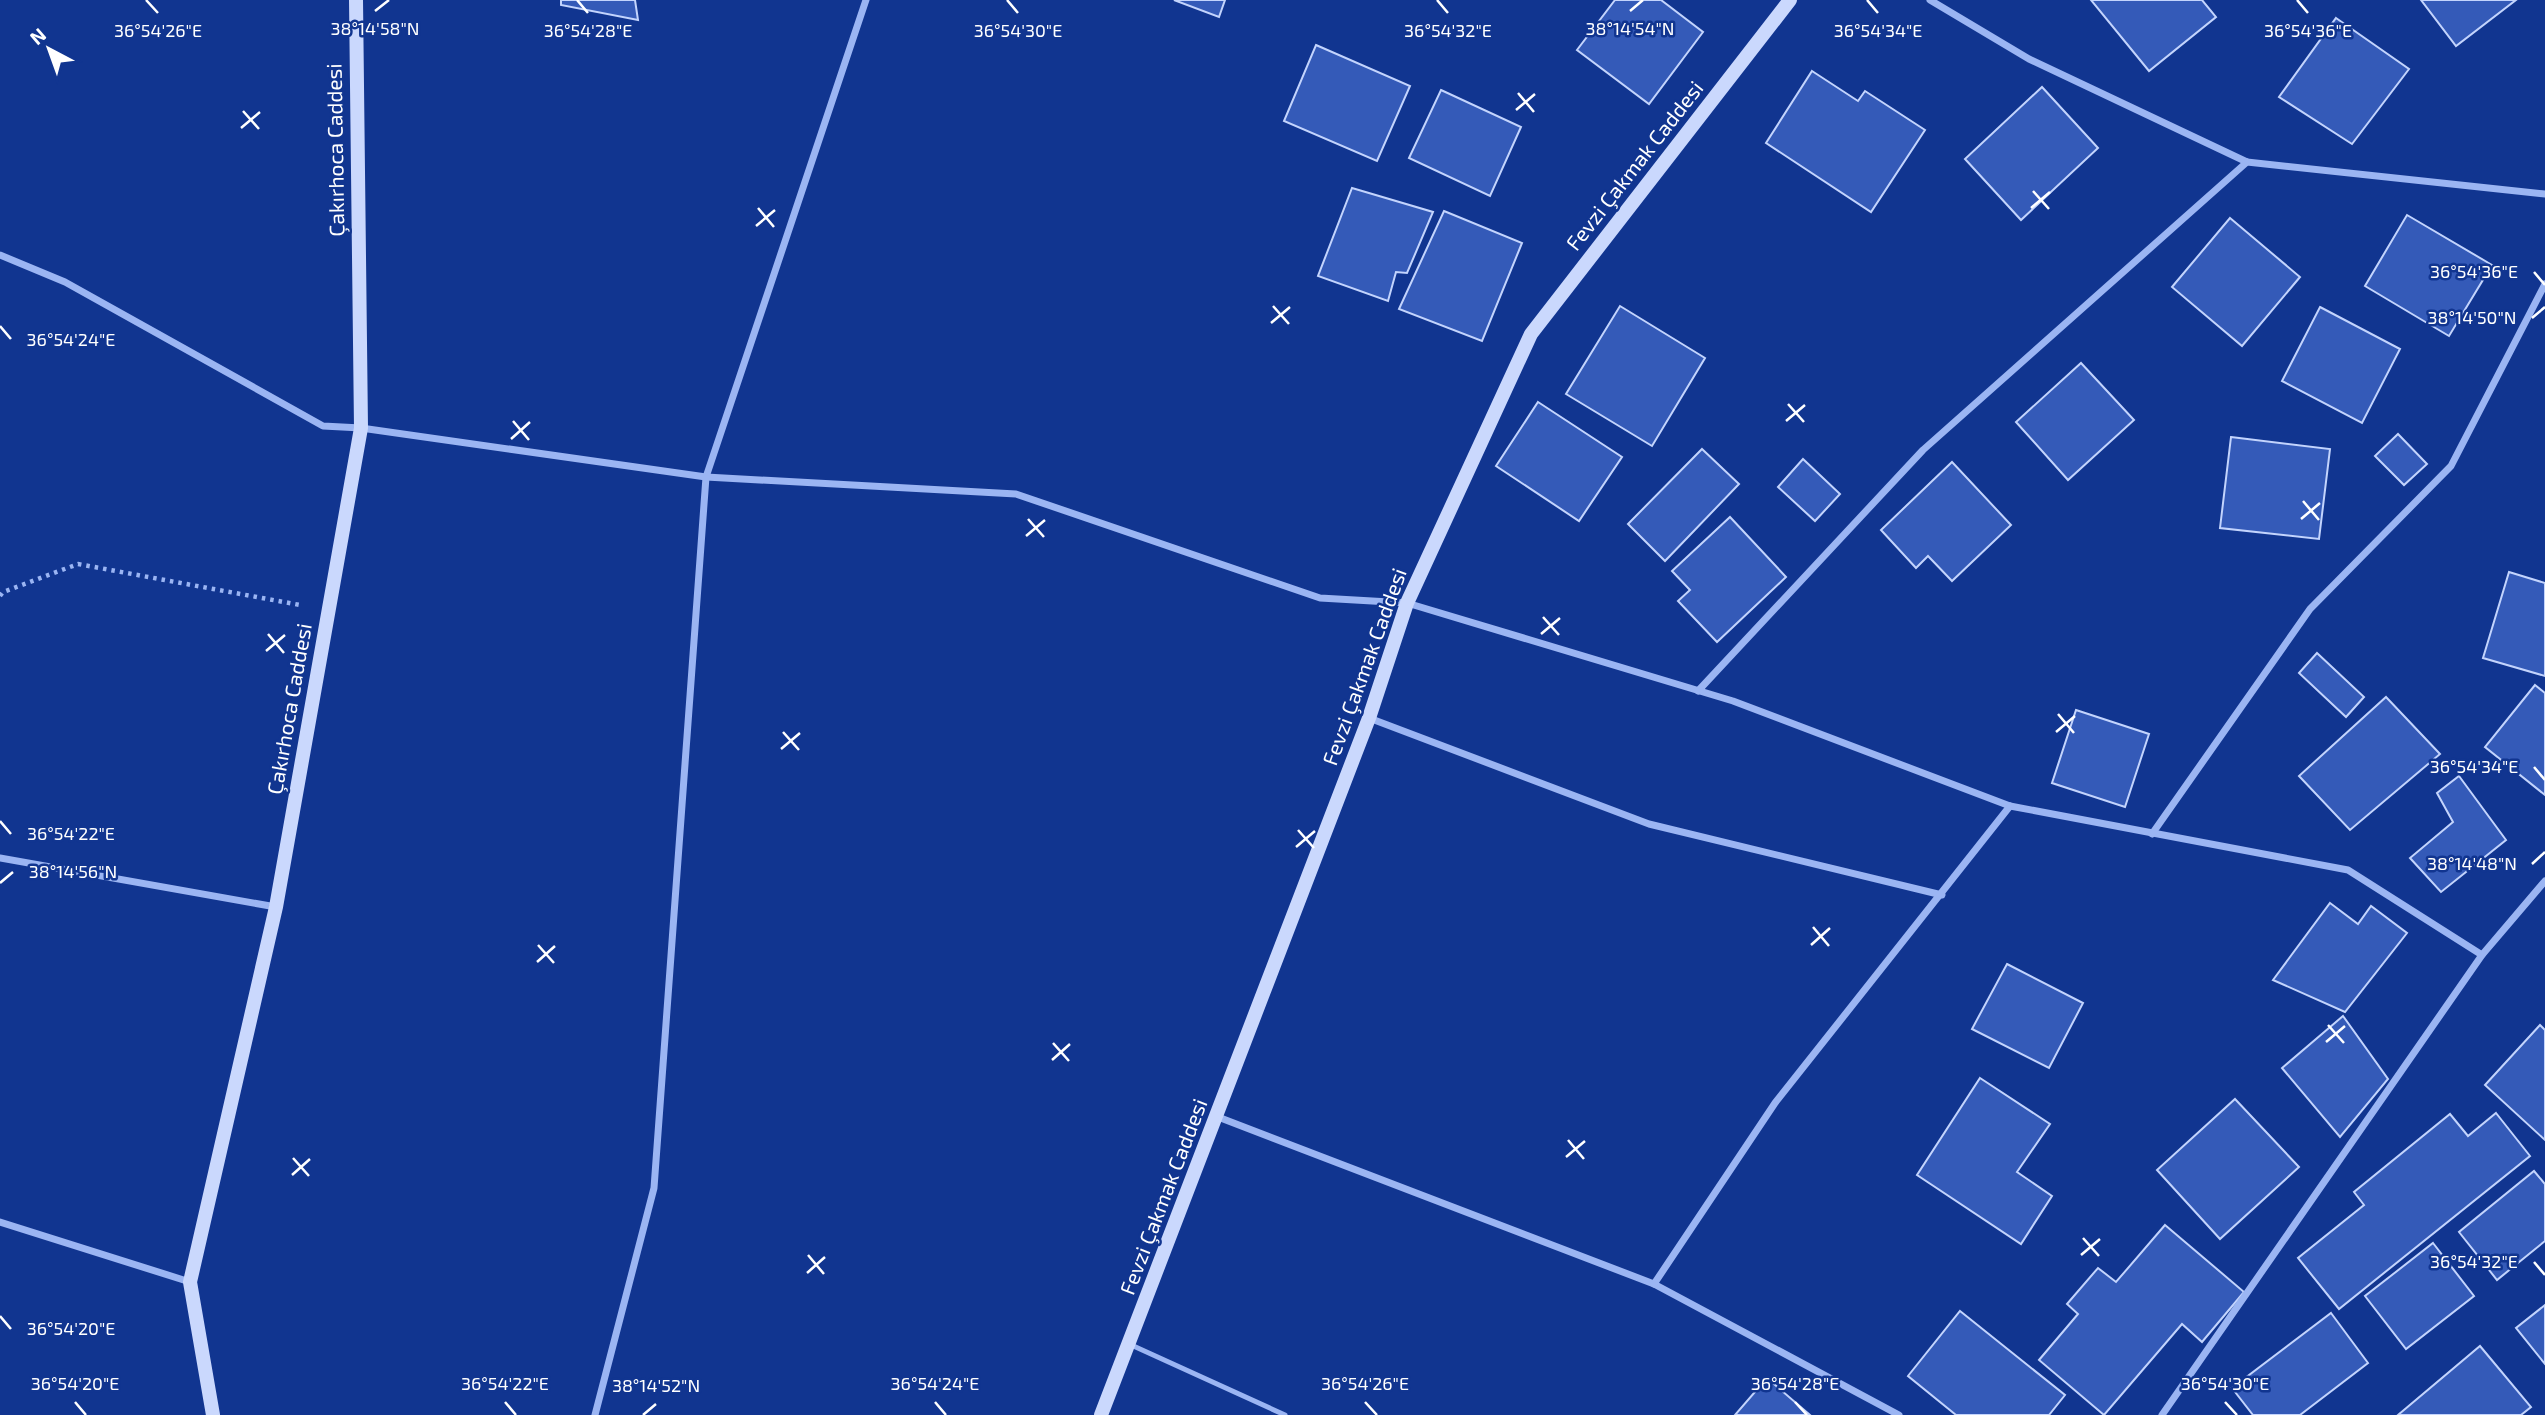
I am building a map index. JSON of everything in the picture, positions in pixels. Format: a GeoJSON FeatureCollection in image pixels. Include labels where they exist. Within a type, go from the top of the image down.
{"type":"FeatureCollection","features":[{"type":"Feature","properties":{"kind":"street","name":"Çakırhoca Caddesi"},"geometry":{"type":"LineString","coordinates":[[213,1415],[190,1282],[276,908],[361,428],[356,0]]}},
{"type":"Feature","properties":{"kind":"street"},"geometry":{"type":"LineString","coordinates":[[595,1415],[654,1188],[706,477],[866,0]]}},
{"type":"Feature","properties":{"kind":"street","name":"Fevzi Çakmak Caddesi"},"geometry":{"type":"LineString","coordinates":[[1101,1415],[1218,1117],[1369,718],[1407,603],[1531,334],[1790,0]]}},
{"type":"Feature","properties":{"kind":"street"},"geometry":{"type":"LineString","coordinates":[[1930,0],[2029,59],[2247,162],[2545,194]]}},
{"type":"Feature","properties":{"kind":"street"},"geometry":{"type":"LineString","coordinates":[[1698,691],[1923,450],[2247,162]]}},
{"type":"Feature","properties":{"kind":"street"},"geometry":{"type":"LineString","coordinates":[[0,255],[65,282],[323,426],[361,428],[706,477],[1016,494],[1320,598],[1407,603],[1698,691],[2010,806],[2348,870],[2482,955]]}},
{"type":"Feature","properties":{"kind":"street"},"geometry":{"type":"LineString","coordinates":[[2152,834],[2310,609],[2451,466],[2545,284]]}},
{"type":"Feature","properties":{"kind":"street"},"geometry":{"type":"LineString","coordinates":[[1369,718],[1649,824],[1942,895]]}},
{"type":"Feature","properties":{"kind":"street"},"geometry":{"type":"LineString","coordinates":[[1654,1284],[1775,1103],[2010,806]]}},
{"type":"Feature","properties":{"kind":"street"},"geometry":{"type":"LineString","coordinates":[[0,858],[276,908]]}},
{"type":"Feature","properties":{"kind":"street"},"geometry":{"type":"LineString","coordinates":[[2162,1415],[2482,955],[2545,881]]}},
{"type":"Feature","properties":{"kind":"street"},"geometry":{"type":"LineString","coordinates":[[1218,1117],[1654,1284],[1899,1415]]}},
{"type":"Feature","properties":{"kind":"street"},"geometry":{"type":"LineString","coordinates":[[0,1222],[190,1282]]}},
{"type":"Feature","properties":{"kind":"lane"},"geometry":{"type":"LineString","coordinates":[[1129,1344],[1285,1415]]}},
{"type":"Feature","properties":{"kind":"path"},"geometry":{"type":"LineString","coordinates":[[0,596],[3,592],[78,564],[329,610]]}},
{"type":"Feature","properties":{"kind":"building"},"geometry":{"type":"Polygon","coordinates":[[[561,0],[635,0],[638,20],[561,5],[561,0]]]}},
{"type":"Feature","properties":{"kind":"building"},"geometry":{"type":"Polygon","coordinates":[[[1174,0],[1225,0],[1219,17],[1174,0]]]}},
{"type":"Feature","properties":{"kind":"building"},"geometry":{"type":"Polygon","coordinates":[[[1615,0],[1661,0],[1703,32],[1649,104],[1577,50],[1615,0]]]}},
{"type":"Feature","properties":{"kind":"building"},"geometry":{"type":"Polygon","coordinates":[[[2091,0],[2202,0],[2216,17],[2149,71],[2091,0]]]}},
{"type":"Feature","properties":{"kind":"building"},"geometry":{"type":"Polygon","coordinates":[[[2421,0],[2516,0],[2456,46],[2421,0]]]}},
{"type":"Feature","properties":{"kind":"building"},"geometry":{"type":"Polygon","coordinates":[[[2336,18],[2409,69],[2352,144],[2279,97],[2336,18]]]}},
{"type":"Feature","properties":{"kind":"building"},"geometry":{"type":"Polygon","coordinates":[[[1316,45],[1410,86],[1377,161],[1284,121],[1316,45]]]}},
{"type":"Feature","properties":{"kind":"building"},"geometry":{"type":"Polygon","coordinates":[[[1812,71],[1858,101],[1865,91],[1925,130],[1871,212],[1766,143],[1812,71]]]}},
{"type":"Feature","properties":{"kind":"building"},"geometry":{"type":"Polygon","coordinates":[[[2042,87],[2098,148],[2021,220],[1965,159],[2042,87]]]}},
{"type":"Feature","properties":{"kind":"building"},"geometry":{"type":"Polygon","coordinates":[[[1441,90],[1521,127],[1490,196],[1409,158],[1441,90]]]}},
{"type":"Feature","properties":{"kind":"building"},"geometry":{"type":"Polygon","coordinates":[[[1352,188],[1433,212],[1407,273],[1396,272],[1388,301],[1318,276],[1352,188]]]}},
{"type":"Feature","properties":{"kind":"building"},"geometry":{"type":"Polygon","coordinates":[[[1444,211],[1522,243],[1482,341],[1399,309],[1444,211]]]}},
{"type":"Feature","properties":{"kind":"building"},"geometry":{"type":"Polygon","coordinates":[[[2407,215],[2492,265],[2449,336],[2365,286],[2407,215]]]}},
{"type":"Feature","properties":{"kind":"building"},"geometry":{"type":"Polygon","coordinates":[[[2230,218],[2300,277],[2242,346],[2172,287],[2230,218]]]}},
{"type":"Feature","properties":{"kind":"building"},"geometry":{"type":"Polygon","coordinates":[[[1620,306],[1705,358],[1652,446],[1566,394],[1620,306]]]}},
{"type":"Feature","properties":{"kind":"building"},"geometry":{"type":"Polygon","coordinates":[[[2320,307],[2400,349],[2362,423],[2282,381],[2320,307]]]}},
{"type":"Feature","properties":{"kind":"building"},"geometry":{"type":"Polygon","coordinates":[[[2081,363],[2134,420],[2068,480],[2016,422],[2081,363]]]}},
{"type":"Feature","properties":{"kind":"building"},"geometry":{"type":"Polygon","coordinates":[[[1538,402],[1622,457],[1579,521],[1496,466],[1538,402]]]}},
{"type":"Feature","properties":{"kind":"building"},"geometry":{"type":"Polygon","coordinates":[[[2398,434],[2427,464],[2404,485],[2375,456],[2398,434]]]}},
{"type":"Feature","properties":{"kind":"building"},"geometry":{"type":"Polygon","coordinates":[[[2231,437],[2330,449],[2319,539],[2220,528],[2231,437]]]}},
{"type":"Feature","properties":{"kind":"building"},"geometry":{"type":"Polygon","coordinates":[[[1702,449],[1739,484],[1665,561],[1628,524],[1702,449]]]}},
{"type":"Feature","properties":{"kind":"building"},"geometry":{"type":"Polygon","coordinates":[[[1803,459],[1840,494],[1815,521],[1778,487],[1803,459]]]}},
{"type":"Feature","properties":{"kind":"building"},"geometry":{"type":"Polygon","coordinates":[[[1952,462],[2011,525],[1952,581],[1928,556],[1916,568],[1881,530],[1952,462]]]}},
{"type":"Feature","properties":{"kind":"building"},"geometry":{"type":"Polygon","coordinates":[[[1730,517],[1786,577],[1717,642],[1678,601],[1690,590],[1672,571],[1730,517]]]}},
{"type":"Feature","properties":{"kind":"building"},"geometry":{"type":"Polygon","coordinates":[[[2509,572],[2545,583],[2545,676],[2483,658],[2509,572]]]}},
{"type":"Feature","properties":{"kind":"building"},"geometry":{"type":"Polygon","coordinates":[[[2317,653],[2364,697],[2346,717],[2299,673],[2317,653]]]}},
{"type":"Feature","properties":{"kind":"building"},"geometry":{"type":"Polygon","coordinates":[[[2535,685],[2545,693],[2545,795],[2485,747],[2535,685]]]}},
{"type":"Feature","properties":{"kind":"building"},"geometry":{"type":"Polygon","coordinates":[[[2386,697],[2440,754],[2350,830],[2299,776],[2386,697]]]}},
{"type":"Feature","properties":{"kind":"building"},"geometry":{"type":"Polygon","coordinates":[[[2076,710],[2149,734],[2125,807],[2052,783],[2076,710]]]}},
{"type":"Feature","properties":{"kind":"building"},"geometry":{"type":"Polygon","coordinates":[[[2459,776],[2506,840],[2441,892],[2410,858],[2453,822],[2437,793],[2459,776]]]}},
{"type":"Feature","properties":{"kind":"building"},"geometry":{"type":"Polygon","coordinates":[[[2330,903],[2358,924],[2371,906],[2407,933],[2345,1012],[2273,980],[2330,903]]]}},
{"type":"Feature","properties":{"kind":"building"},"geometry":{"type":"Polygon","coordinates":[[[2007,964],[2083,1003],[2049,1068],[1972,1029],[2007,964]]]}},
{"type":"Feature","properties":{"kind":"building"},"geometry":{"type":"Polygon","coordinates":[[[2343,1016],[2388,1079],[2340,1137],[2282,1068],[2343,1016]]]}},
{"type":"Feature","properties":{"kind":"building"},"geometry":{"type":"Polygon","coordinates":[[[2540,1025],[2545,1030],[2545,1140],[2485,1085],[2540,1025]]]}},
{"type":"Feature","properties":{"kind":"building"},"geometry":{"type":"Polygon","coordinates":[[[1980,1078],[2050,1124],[2017,1172],[2052,1196],[2021,1244],[1917,1175],[1980,1078]]]}},
{"type":"Feature","properties":{"kind":"building"},"geometry":{"type":"Polygon","coordinates":[[[2235,1099],[2299,1167],[2220,1239],[2157,1170],[2235,1099]]]}},
{"type":"Feature","properties":{"kind":"building"},"geometry":{"type":"Polygon","coordinates":[[[2496,1113],[2530,1156],[2339,1309],[2298,1258],[2364,1205],[2354,1192],[2450,1114],[2468,1136],[2496,1113]]]}},
{"type":"Feature","properties":{"kind":"building"},"geometry":{"type":"Polygon","coordinates":[[[2534,1171],[2545,1184],[2545,1241],[2497,1280],[2459,1232],[2534,1171]]]}},
{"type":"Feature","properties":{"kind":"building"},"geometry":{"type":"Polygon","coordinates":[[[2165,1225],[2244,1292],[2202,1342],[2182,1324],[2104,1415],[2039,1360],[2078,1314],[2067,1304],[2098,1268],[2116,1282],[2165,1225]]]}},
{"type":"Feature","properties":{"kind":"building"},"geometry":{"type":"Polygon","coordinates":[[[2433,1243],[2474,1296],[2406,1349],[2365,1296],[2433,1243]]]}},
{"type":"Feature","properties":{"kind":"building"},"geometry":{"type":"Polygon","coordinates":[[[2545,1305],[2545,1364],[2516,1328],[2545,1305]]]}},
{"type":"Feature","properties":{"kind":"building"},"geometry":{"type":"Polygon","coordinates":[[[1960,1311],[2065,1395],[2049,1415],[1956,1415],[1908,1376],[1960,1311]]]}},
{"type":"Feature","properties":{"kind":"building"},"geometry":{"type":"Polygon","coordinates":[[[2331,1313],[2368,1363],[2300,1415],[2253,1415],[2232,1388],[2331,1313]]]}},
{"type":"Feature","properties":{"kind":"building"},"geometry":{"type":"Polygon","coordinates":[[[2480,1346],[2531,1407],[2521,1415],[2398,1415],[2480,1346]]]}},
{"type":"Feature","properties":{"kind":"building"},"geometry":{"type":"Polygon","coordinates":[[[1767,1378],[1810,1415],[1735,1415],[1767,1378]]]}}]}
